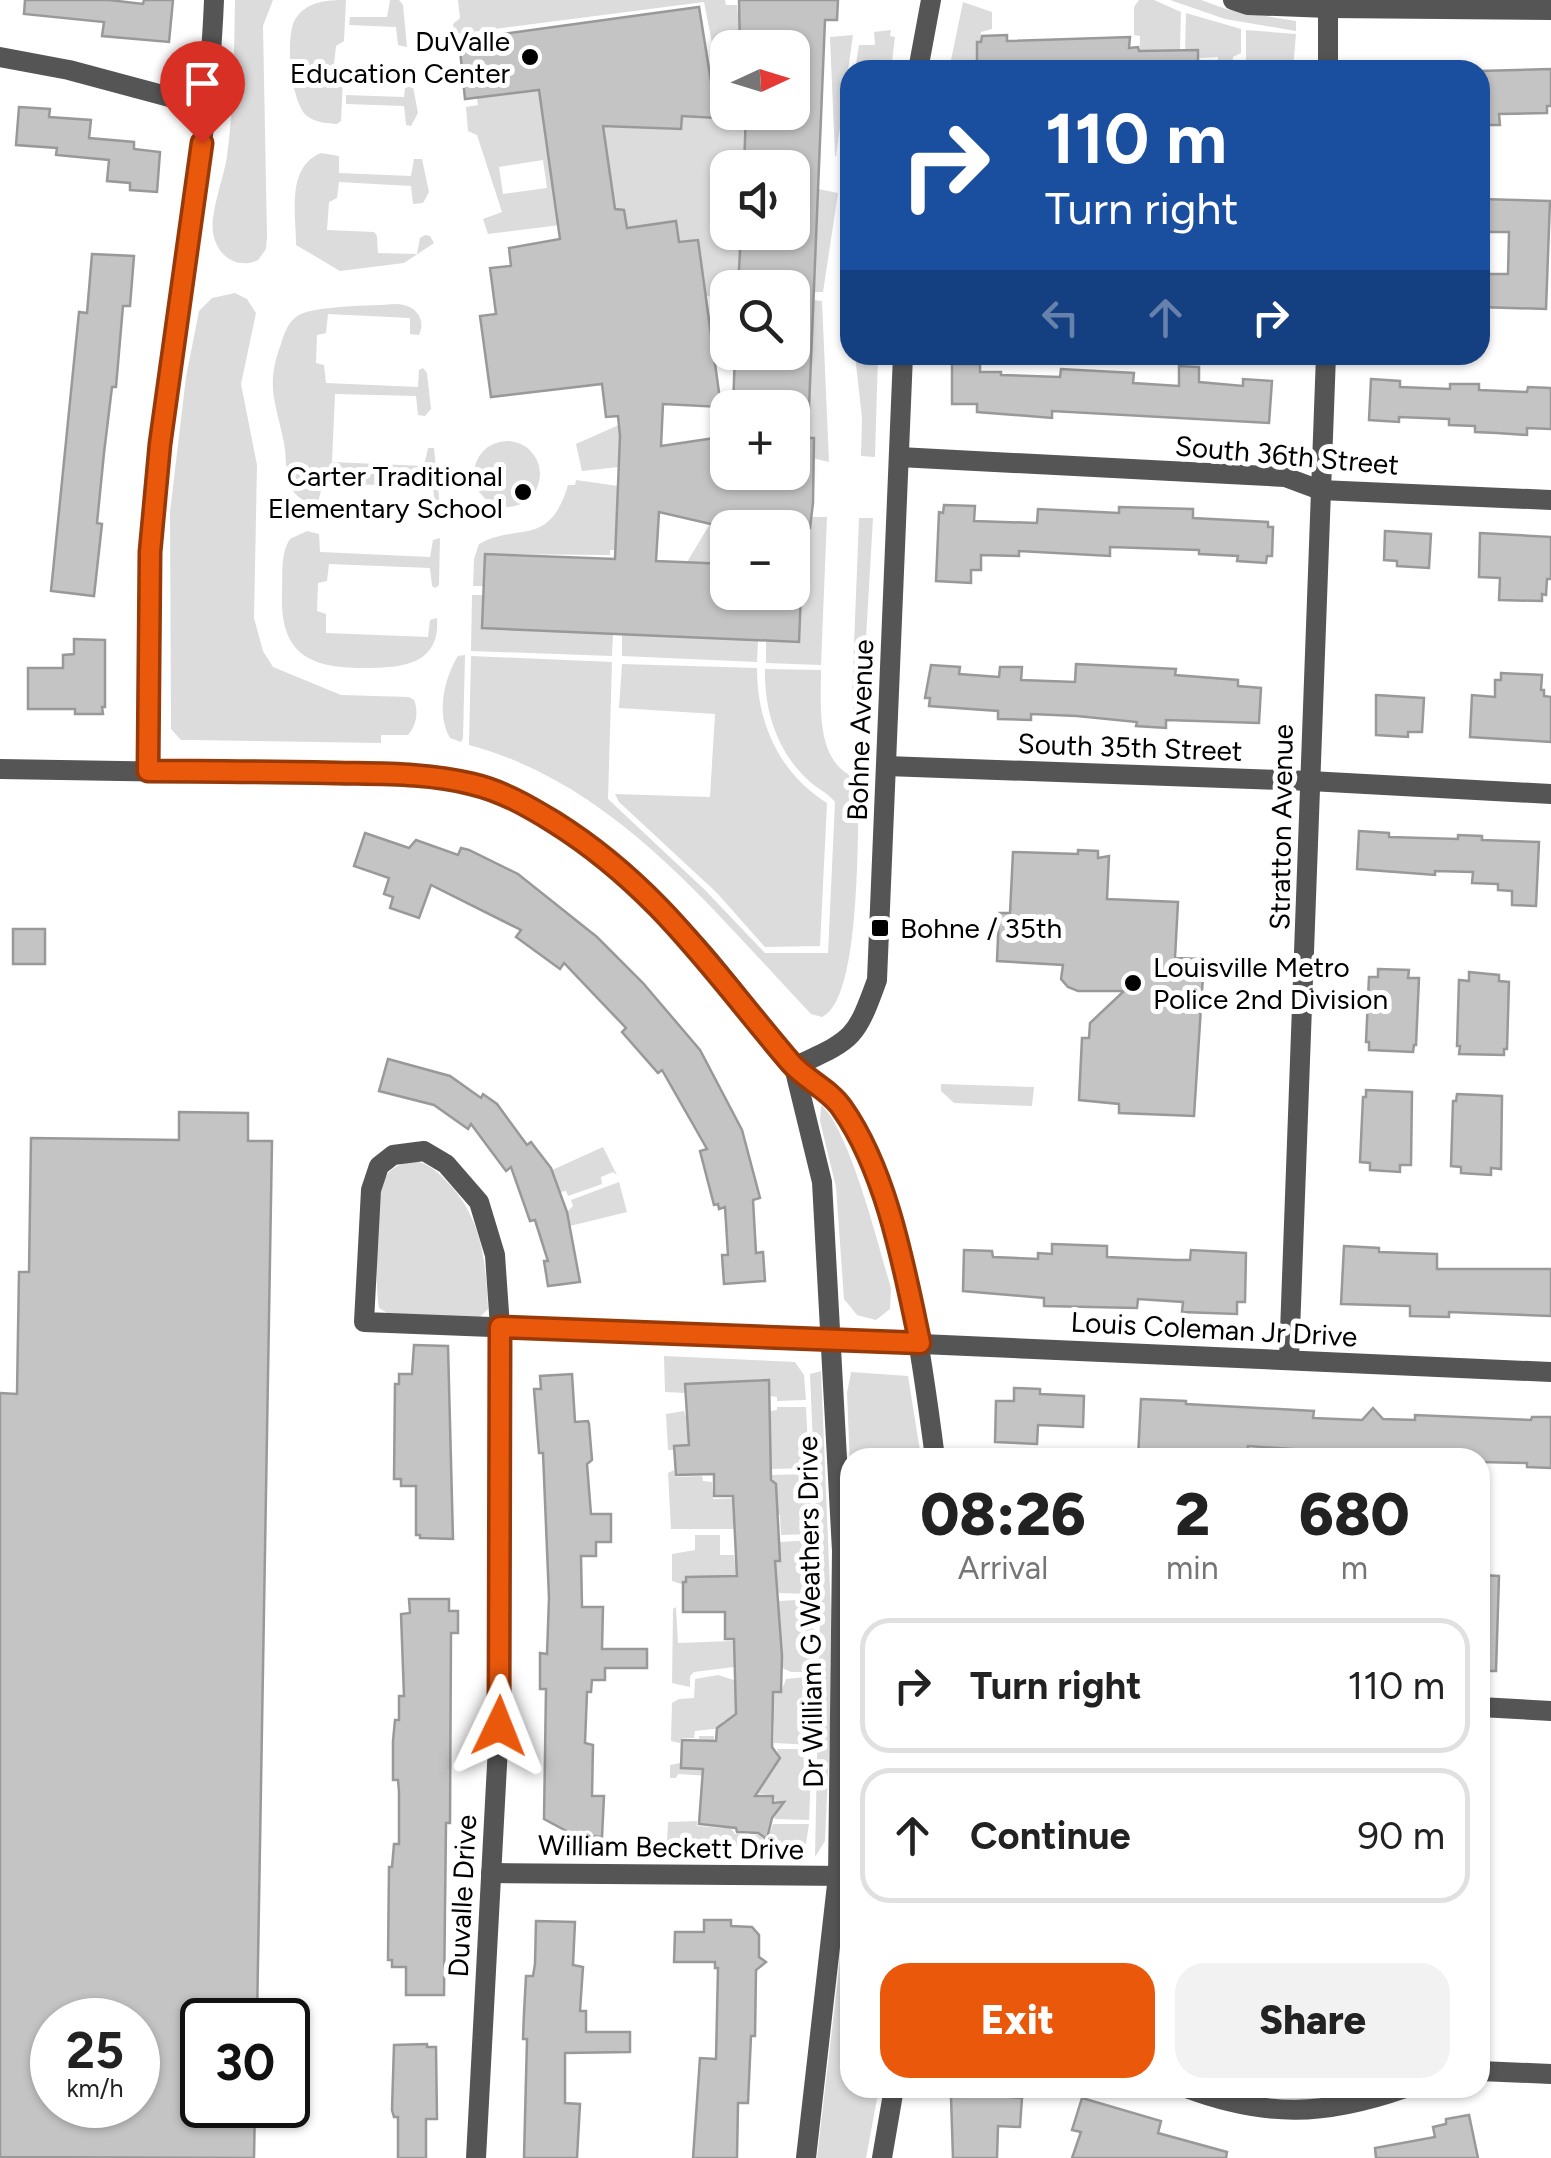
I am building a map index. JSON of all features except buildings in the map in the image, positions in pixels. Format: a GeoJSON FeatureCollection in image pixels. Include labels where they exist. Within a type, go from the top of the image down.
{"type":"FeatureCollection","features":[{"type":"Feature","properties":{"kind":"street"},"geometry":{"type":"LineString","coordinates":[[0,769],[148,771],[150,552],[160,444],[207,107],[214,0]]}},
{"type":"Feature","properties":{"kind":"street"},"geometry":{"type":"LineString","coordinates":[[920,60],[932,0]]}},
{"type":"Feature","properties":{"kind":"street"},"geometry":{"type":"LineString","coordinates":[[1233,0],[1248,4],[1551,10]]}},
{"type":"Feature","properties":{"kind":"street"},"geometry":{"type":"LineString","coordinates":[[1328,4],[1328,60]]}},
{"type":"Feature","properties":{"kind":"street"},"geometry":{"type":"LineString","coordinates":[[0,57],[69,70],[207,107]]}},
{"type":"Feature","properties":{"kind":"street","name":"Bohne Avenue"},"geometry":{"type":"LineString","coordinates":[[794,1066],[851,1038],[862,1022],[877,980],[903,365]]}},
{"type":"Feature","properties":{"kind":"street","name":"Stratton Avenue"},"geometry":{"type":"LineString","coordinates":[[1289,1360],[1326,365]]}},
{"type":"Feature","properties":{"kind":"street","name":"South 36th Street"},"geometry":{"type":"LineString","coordinates":[[898,457],[1285,477],[1320,490],[1551,500]]}},
{"type":"Feature","properties":{"kind":"street","name":"South 35th Street"},"geometry":{"type":"LineString","coordinates":[[886,766],[1310,780],[1551,794]]}},
{"type":"Feature","properties":{"kind":"street","name":"Dr William G Weathers Drive"},"geometry":{"type":"LineString","coordinates":[[148,771],[428,776],[473,784],[534,810],[585,842],[641,888],[697,946],[794,1066],[841,1105],[870,1160],[899,1248],[920,1343],[934,1448]]}},
{"type":"Feature","properties":{"kind":"street","name":"Dr William G Weathers Drive"},"geometry":{"type":"LineString","coordinates":[[794,1066],[822,1182],[840,1524]]}},
{"type":"Feature","properties":{"kind":"street","name":"Duvalle Drive"},"geometry":{"type":"LineString","coordinates":[[476,2158],[501,1690],[500,1327],[495,1255],[483,1212],[464,1181],[424,1151],[393,1155],[379,1166],[370,1190],[364,1322],[500,1327]]}},
{"type":"Feature","properties":{"kind":"street"},"geometry":{"type":"LineString","coordinates":[[500,1327],[832,1339]]}},
{"type":"Feature","properties":{"kind":"street","name":"Louis Coleman Jr Drive"},"geometry":{"type":"LineString","coordinates":[[832,1339],[1551,1372]]}},
{"type":"Feature","properties":{"kind":"street"},"geometry":{"type":"LineString","coordinates":[[1490,1708],[1551,1711]]}},
{"type":"Feature","properties":{"kind":"street","name":"William Beckett Drive"},"geometry":{"type":"LineString","coordinates":[[491,1872],[840,1876]]}},
{"type":"Feature","properties":{"kind":"street","name":"Dr William G Weathers Drive"},"geometry":{"type":"LineString","coordinates":[[806,2158],[840,1906]]}},
{"type":"Feature","properties":{"kind":"street"},"geometry":{"type":"LineString","coordinates":[[1490,2071],[1551,2074]]}},
{"type":"Feature","properties":{"kind":"street"},"geometry":{"type":"LineString","coordinates":[[882,2158],[892,2098]]}},
{"type":"Feature","properties":{"kind":"street"},"geometry":{"type":"LineString","coordinates":[[1218,2098],[1251,2108],[1288,2112],[1328,2110],[1370,2098]]}},
{"type":"Feature","properties":{"kind":"shaded area"},"geometry":{"type":"Polygon","coordinates":[[[235,0],[273,0],[263,26],[266,249],[258,260],[250,263],[229,259],[213,233],[229,137],[235,0]]]}},
{"type":"Feature","properties":{"kind":"shaded area"},"geometry":{"type":"Polygon","coordinates":[[[346,0],[344,41],[336,46],[333,73],[343,78],[341,121],[321,122],[307,116],[297,98],[290,53],[292,27],[301,12],[312,5],[346,0]]]}},
{"type":"Feature","properties":{"kind":"shaded area"},"geometry":{"type":"Polygon","coordinates":[[[390,0],[399,0],[403,5],[407,47],[398,45],[396,27],[349,25],[350,17],[387,17],[390,0]]]}},
{"type":"Feature","properties":{"kind":"shaded area"},"geometry":{"type":"Polygon","coordinates":[[[458,0],[725,0],[726,5],[737,5],[738,16],[750,17],[750,30],[710,33],[704,2],[455,34],[453,24],[460,18],[458,0]]]}},
{"type":"Feature","properties":{"kind":"shaded area"},"geometry":{"type":"Polygon","coordinates":[[[1139,0],[1154,0],[1181,12],[1180,50],[1168,50],[1168,58],[1163,60],[1139,60],[1140,36],[1134,35],[1134,7],[1139,0]]]}},
{"type":"Feature","properties":{"kind":"shaded area"},"geometry":{"type":"Polygon","coordinates":[[[1170,0],[1201,0],[1229,10],[1296,21],[1296,31],[1225,19],[1170,0]]]}},
{"type":"Feature","properties":{"kind":"shaded area"},"geometry":{"type":"Polygon","coordinates":[[[963,2],[992,12],[992,29],[981,32],[978,60],[951,60],[963,2]]]}},
{"type":"Feature","properties":{"kind":"shaded area"},"geometry":{"type":"Polygon","coordinates":[[[1186,13],[1241,29],[1241,53],[1233,60],[1198,58],[1197,50],[1185,50],[1186,13]]]}},
{"type":"Feature","properties":{"kind":"shaded area"},"geometry":{"type":"Polygon","coordinates":[[[891,30],[890,36],[895,37],[892,60],[857,60],[859,45],[875,45],[874,32],[891,30]]]}},
{"type":"Feature","properties":{"kind":"shaded area"},"geometry":{"type":"Polygon","coordinates":[[[1246,30],[1296,34],[1294,60],[1246,60],[1246,30]]]}},
{"type":"Feature","properties":{"kind":"shaded area"},"geometry":{"type":"Polygon","coordinates":[[[853,35],[849,60],[840,60],[836,156],[835,156],[830,37],[853,35]]]}},
{"type":"Feature","properties":{"kind":"shaded area"},"geometry":{"type":"Polygon","coordinates":[[[411,76],[418,113],[411,126],[406,125],[404,106],[346,104],[346,95],[404,97],[406,80],[411,76]]]}},
{"type":"Feature","properties":{"kind":"shaded area"},"geometry":{"type":"Polygon","coordinates":[[[539,90],[557,216],[593,221],[488,234],[483,219],[502,212],[477,135],[468,131],[466,107],[478,105],[477,98],[539,90]],[[543,160],[499,167],[503,194],[547,188],[543,160]]]}},
{"type":"Feature","properties":{"kind":"shaded area"},"geometry":{"type":"Polygon","coordinates":[[[682,116],[710,117],[710,130],[745,130],[744,150],[710,150],[710,250],[740,250],[739,270],[710,270],[710,296],[705,296],[698,240],[679,242],[676,221],[637,226],[639,248],[620,250],[627,227],[624,211],[615,209],[603,126],[682,116]]]}},
{"type":"Feature","properties":{"kind":"shaded area"},"geometry":{"type":"Polygon","coordinates":[[[321,153],[339,156],[339,173],[411,176],[414,159],[422,159],[429,192],[423,203],[413,204],[411,186],[339,182],[337,198],[329,202],[327,230],[374,232],[378,253],[417,254],[420,238],[425,235],[434,243],[404,263],[340,271],[296,245],[298,180],[302,169],[321,153]]]}},
{"type":"Feature","properties":{"kind":"shaded area"},"geometry":{"type":"Polygon","coordinates":[[[818,189],[838,193],[823,292],[813,292],[818,189]]]}},
{"type":"Feature","properties":{"kind":"shaded area"},"geometry":{"type":"Polygon","coordinates":[[[235,293],[247,299],[256,313],[241,384],[257,465],[254,618],[263,651],[273,667],[341,695],[409,697],[414,700],[416,714],[408,735],[381,735],[381,743],[181,740],[171,729],[170,512],[186,377],[199,311],[212,298],[235,293]]]}},
{"type":"Feature","properties":{"kind":"shaded area"},"geometry":{"type":"Polygon","coordinates":[[[813,300],[822,301],[829,462],[812,458],[813,300]]]}},
{"type":"Feature","properties":{"kind":"shaded area"},"geometry":{"type":"Polygon","coordinates":[[[396,304],[417,313],[421,323],[419,335],[410,334],[410,318],[328,314],[326,333],[317,335],[316,363],[324,365],[326,383],[418,387],[419,370],[423,368],[431,409],[425,416],[418,415],[416,396],[335,394],[332,462],[424,466],[428,448],[434,448],[440,506],[435,507],[433,487],[323,483],[318,502],[303,500],[292,489],[287,475],[274,394],[276,359],[286,329],[296,317],[314,310],[396,304]]]}},
{"type":"Feature","properties":{"kind":"shaded area"},"geometry":{"type":"Polygon","coordinates":[[[856,365],[878,365],[875,457],[861,456],[862,418],[856,365]]]}},
{"type":"Feature","properties":{"kind":"shaded area"},"geometry":{"type":"Polygon","coordinates":[[[621,424],[619,467],[582,471],[576,444],[621,424]]]}},
{"type":"Feature","properties":{"kind":"shaded area"},"geometry":{"type":"Polygon","coordinates":[[[507,441],[530,451],[540,474],[530,497],[507,507],[484,497],[474,474],[484,451],[507,441]]]}},
{"type":"Feature","properties":{"kind":"shaded area"},"geometry":{"type":"Polygon","coordinates":[[[576,480],[618,486],[615,550],[610,550],[610,555],[485,554],[483,586],[473,586],[479,544],[542,526],[552,518],[568,485],[575,485],[576,480]]]}},
{"type":"Feature","properties":{"kind":"shaded area"},"geometry":{"type":"Polygon","coordinates":[[[810,517],[827,517],[821,665],[766,663],[766,640],[799,641],[800,610],[810,610],[810,517]]]}},
{"type":"Feature","properties":{"kind":"shaded area"},"geometry":{"type":"Polygon","coordinates":[[[859,518],[873,518],[861,724],[855,722],[852,696],[859,518]]]}},
{"type":"Feature","properties":{"kind":"shaded area"},"geometry":{"type":"Polygon","coordinates":[[[710,524],[710,563],[687,562],[710,524]]]}},
{"type":"Feature","properties":{"kind":"shaded area"},"geometry":{"type":"Polygon","coordinates":[[[307,531],[319,534],[320,552],[430,557],[433,540],[440,538],[439,585],[435,588],[430,568],[329,564],[327,581],[318,583],[317,611],[326,614],[326,633],[428,637],[430,620],[437,618],[436,635],[423,656],[400,666],[358,668],[323,664],[299,651],[285,628],[282,612],[283,565],[290,539],[307,531]]]}},
{"type":"Feature","properties":{"kind":"shaded area"},"geometry":{"type":"Polygon","coordinates":[[[472,595],[483,595],[482,628],[613,634],[612,656],[471,651],[472,595]]]}},
{"type":"Feature","properties":{"kind":"shaded area"},"geometry":{"type":"Polygon","coordinates":[[[622,634],[758,640],[757,662],[622,656],[622,634]]]}},
{"type":"Feature","properties":{"kind":"shaded area"},"geometry":{"type":"Polygon","coordinates":[[[465,655],[461,742],[450,738],[443,707],[453,665],[458,656],[465,655]]]}},
{"type":"Feature","properties":{"kind":"shaded area"},"geometry":{"type":"Polygon","coordinates":[[[471,656],[612,662],[608,799],[765,953],[828,953],[835,802],[809,781],[786,754],[774,727],[765,684],[765,669],[821,670],[822,721],[827,746],[839,767],[859,782],[851,947],[835,1004],[822,1017],[811,1014],[697,893],[615,820],[522,763],[469,745],[471,656]]]}},
{"type":"Feature","properties":{"kind":"shaded area"},"geometry":{"type":"Polygon","coordinates":[[[622,664],[757,668],[761,708],[774,745],[796,777],[827,803],[820,946],[765,947],[717,893],[619,802],[615,794],[710,797],[715,714],[619,708],[622,664]]]}},
{"type":"Feature","properties":{"kind":"shaded area"},"geometry":{"type":"Polygon","coordinates":[[[941,1084],[1034,1087],[1032,1106],[954,1103],[941,1091],[941,1084]]]}},
{"type":"Feature","properties":{"kind":"shaded area"},"geometry":{"type":"Polygon","coordinates":[[[821,1105],[832,1118],[853,1163],[891,1288],[890,1309],[876,1320],[857,1315],[844,1299],[836,1187],[820,1121],[821,1105]]]}},
{"type":"Feature","properties":{"kind":"shaded area"},"geometry":{"type":"Polygon","coordinates":[[[603,1147],[617,1175],[613,1172],[601,1177],[602,1184],[568,1196],[566,1191],[560,1192],[550,1171],[603,1147]]]}},
{"type":"Feature","properties":{"kind":"shaded area"},"geometry":{"type":"Polygon","coordinates":[[[416,1161],[434,1169],[448,1183],[475,1226],[488,1309],[480,1317],[389,1314],[379,1308],[377,1244],[381,1192],[393,1169],[416,1161]]]}},
{"type":"Feature","properties":{"kind":"shaded area"},"geometry":{"type":"Polygon","coordinates":[[[619,1182],[627,1212],[570,1226],[567,1212],[573,1206],[571,1200],[619,1182]]]}},
{"type":"Feature","properties":{"kind":"shaded area"},"geometry":{"type":"Polygon","coordinates":[[[664,1356],[795,1362],[804,1375],[806,1400],[777,1401],[777,1397],[770,1396],[769,1379],[685,1384],[685,1393],[665,1392],[664,1356]]]}},
{"type":"Feature","properties":{"kind":"shaded area"},"geometry":{"type":"Polygon","coordinates":[[[821,1371],[831,1612],[830,1731],[825,1841],[815,1857],[820,1613],[810,1374],[821,1371]]]}},
{"type":"Feature","properties":{"kind":"shaded area"},"geometry":{"type":"Polygon","coordinates":[[[851,1372],[908,1376],[920,1448],[849,1448],[847,1393],[851,1372]]]}},
{"type":"Feature","properties":{"kind":"shaded area"},"geometry":{"type":"Polygon","coordinates":[[[777,1407],[806,1407],[809,1468],[771,1469],[770,1444],[710,1462],[711,1475],[707,1475],[703,1444],[674,1445],[673,1450],[668,1450],[666,1414],[684,1411],[687,1420],[716,1420],[722,1431],[771,1428],[771,1411],[777,1407]]]}},
{"type":"Feature","properties":{"kind":"shaded area"},"geometry":{"type":"Polygon","coordinates":[[[674,1470],[675,1477],[702,1476],[703,1481],[712,1482],[713,1499],[773,1497],[777,1491],[771,1475],[809,1474],[812,1534],[781,1535],[780,1515],[734,1517],[734,1529],[671,1529],[668,1473],[674,1470]]]}},
{"type":"Feature","properties":{"kind":"shaded area"},"geometry":{"type":"Polygon","coordinates":[[[695,1535],[720,1535],[720,1555],[734,1555],[735,1563],[780,1562],[780,1542],[812,1540],[814,1594],[779,1593],[772,1575],[723,1576],[681,1584],[672,1581],[672,1554],[695,1550],[695,1535]]]}},
{"type":"Feature","properties":{"kind":"shaded area"},"geometry":{"type":"Polygon","coordinates":[[[813,1599],[814,1672],[782,1668],[783,1655],[735,1654],[734,1667],[694,1672],[690,1687],[672,1683],[676,1607],[678,1643],[781,1639],[780,1614],[773,1614],[779,1601],[813,1599]]]}},
{"type":"Feature","properties":{"kind":"shaded area"},"geometry":{"type":"Polygon","coordinates":[[[718,1675],[734,1680],[735,1693],[781,1692],[786,1679],[814,1676],[812,1745],[774,1743],[774,1722],[728,1719],[722,1722],[722,1728],[695,1731],[694,1738],[681,1738],[680,1743],[671,1741],[672,1703],[694,1698],[695,1679],[718,1675]]]}},
{"type":"Feature","properties":{"kind":"shaded area"},"geometry":{"type":"Polygon","coordinates":[[[699,1736],[714,1736],[714,1764],[773,1766],[780,1761],[777,1749],[812,1749],[809,1820],[774,1819],[778,1807],[773,1795],[709,1787],[708,1776],[678,1774],[670,1778],[670,1765],[680,1763],[681,1769],[708,1769],[710,1741],[699,1736]]]}},
{"type":"Feature","properties":{"kind":"shaded area"},"geometry":{"type":"Polygon","coordinates":[[[697,1821],[697,1826],[724,1828],[728,1824],[735,1834],[763,1838],[769,1835],[773,1824],[809,1824],[806,1844],[801,1848],[667,1843],[668,1822],[697,1821]]]}},
{"type":"Feature","properties":{"kind":"shaded area"},"geometry":{"type":"Polygon","coordinates":[[[840,1961],[840,2098],[877,2098],[866,2158],[817,2158],[840,1961]]]}},
{"type":"Feature","properties":{"kind":"place","name":"DuValle Education Center"},"geometry":{"type":"Point","coordinates":[530,57]}},
{"type":"Feature","properties":{"kind":"place","name":"Carter Traditional Elementary School"},"geometry":{"type":"Point","coordinates":[523,492]}},
{"type":"Feature","properties":{"kind":"place","name":"Bohne / 35th"},"geometry":{"type":"Point","coordinates":[880,928]}},
{"type":"Feature","properties":{"kind":"place","name":"Louisville Metro Police 2nd Division"},"geometry":{"type":"Point","coordinates":[1133,983]}},
{"type":"Feature","properties":{"kind":"route"},"geometry":{"type":"LineString","coordinates":[[202,143],[160,444],[150,552],[148,771],[428,776],[499,793],[525,804],[585,842],[641,888],[697,946],[794,1066],[841,1105],[870,1160],[885,1204],[920,1343],[500,1327],[499,1726]]}}]}
